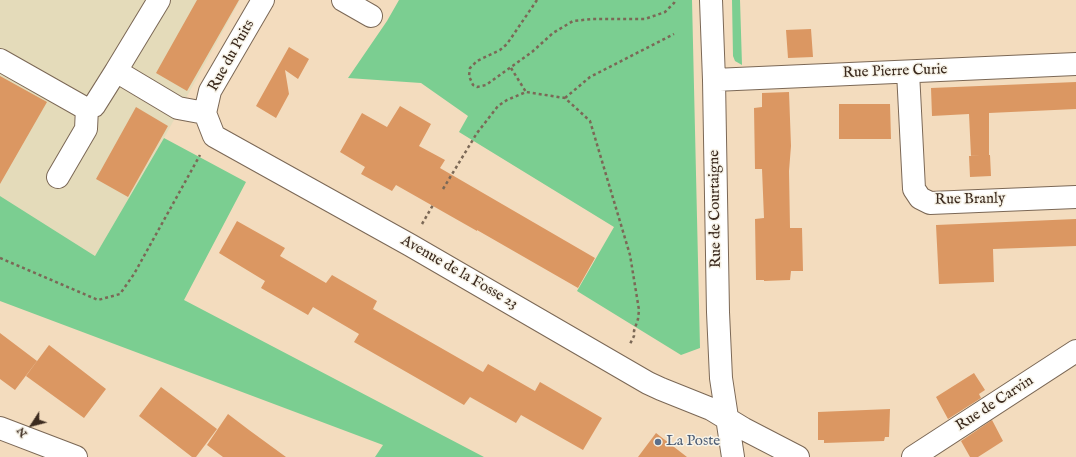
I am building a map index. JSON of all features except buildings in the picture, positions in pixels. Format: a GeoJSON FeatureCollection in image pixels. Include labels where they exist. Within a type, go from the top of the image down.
{"type":"FeatureCollection","features":[{"type":"Feature","properties":{"kind":"street"},"geometry":{"type":"LineString","coordinates":[[0,60],[83,107],[87,108],[94,106],[159,0]]}},
{"type":"Feature","properties":{"kind":"street","name":"Rue du Puits"},"geometry":{"type":"LineString","coordinates":[[205,113],[210,91],[263,0]]}},
{"type":"Feature","properties":{"kind":"street"},"geometry":{"type":"LineString","coordinates":[[343,0],[371,16]]}},
{"type":"Feature","properties":{"kind":"street","name":"Rue de Courtaigne"},"geometry":{"type":"LineString","coordinates":[[711,0],[714,80],[718,319],[721,378],[733,457]]}},
{"type":"Feature","properties":{"kind":"street","name":"Rue Pierre Curie"},"geometry":{"type":"LineString","coordinates":[[714,80],[1076,64]]}},
{"type":"Feature","properties":{"kind":"street"},"geometry":{"type":"LineString","coordinates":[[116,71],[178,108],[205,113],[214,136]]}},
{"type":"Feature","properties":{"kind":"street","name":"Rue Branly"},"geometry":{"type":"LineString","coordinates":[[908,72],[914,188],[920,198],[930,203],[1076,197]]}},
{"type":"Feature","properties":{"kind":"street"},"geometry":{"type":"LineString","coordinates":[[58,177],[86,129],[87,108]]}},
{"type":"Feature","properties":{"kind":"street","name":"Avenue de la Fosse 23"},"geometry":{"type":"LineString","coordinates":[[214,136],[410,245],[618,366],[661,389],[711,409],[728,418]]}},
{"type":"Feature","properties":{"kind":"street","name":"Rue de Carvin"},"geometry":{"type":"LineString","coordinates":[[913,457],[1076,351]]}},
{"type":"Feature","properties":{"kind":"street"},"geometry":{"type":"LineString","coordinates":[[728,418],[744,429],[798,457]]}},
{"type":"Feature","properties":{"kind":"street"},"geometry":{"type":"LineString","coordinates":[[0,428],[76,457]]}},
{"type":"Feature","properties":{"kind":"path"},"geometry":{"type":"LineString","coordinates":[[537,0],[507,44],[500,50],[477,61],[470,68],[468,76],[473,85],[477,87],[486,85],[532,52],[552,33],[573,21],[592,19],[645,19],[665,12],[675,0]]}},
{"type":"Feature","properties":{"kind":"path"},"geometry":{"type":"LineString","coordinates":[[565,98],[590,77],[674,34]]}},
{"type":"Feature","properties":{"kind":"path"},"geometry":{"type":"LineString","coordinates":[[511,68],[526,92]]}},
{"type":"Feature","properties":{"kind":"path"},"geometry":{"type":"LineString","coordinates":[[443,189],[477,133],[498,106],[506,100],[526,92],[565,98],[590,121],[630,255],[639,310],[634,336],[618,366]]}},
{"type":"Feature","properties":{"kind":"path"},"geometry":{"type":"LineString","coordinates":[[0,258],[98,300],[120,294],[134,274],[198,156],[214,136]]}},
{"type":"Feature","properties":{"kind":"shaded area"},"geometry":{"type":"Polygon","coordinates":[[[0,0],[240,0],[164,138],[95,256],[0,196],[0,0]]]}},
{"type":"Feature","properties":{"kind":"green space"},"geometry":{"type":"Polygon","coordinates":[[[399,0],[692,0],[700,348],[681,355],[577,291],[614,227],[459,132],[468,116],[421,83],[348,78],[387,21],[399,0]]]}},
{"type":"Feature","properties":{"kind":"green space"},"geometry":{"type":"Polygon","coordinates":[[[732,0],[740,0],[742,65],[735,61],[733,56],[732,0]]]}},
{"type":"Feature","properties":{"kind":"green space"},"geometry":{"type":"Polygon","coordinates":[[[164,138],[246,182],[184,300],[484,457],[375,457],[383,445],[0,301],[0,196],[95,256],[164,138]]]}},
{"type":"Feature","properties":{"kind":"place","name":"La Poste"},"geometry":{"type":"Point","coordinates":[658,442]}}]}
